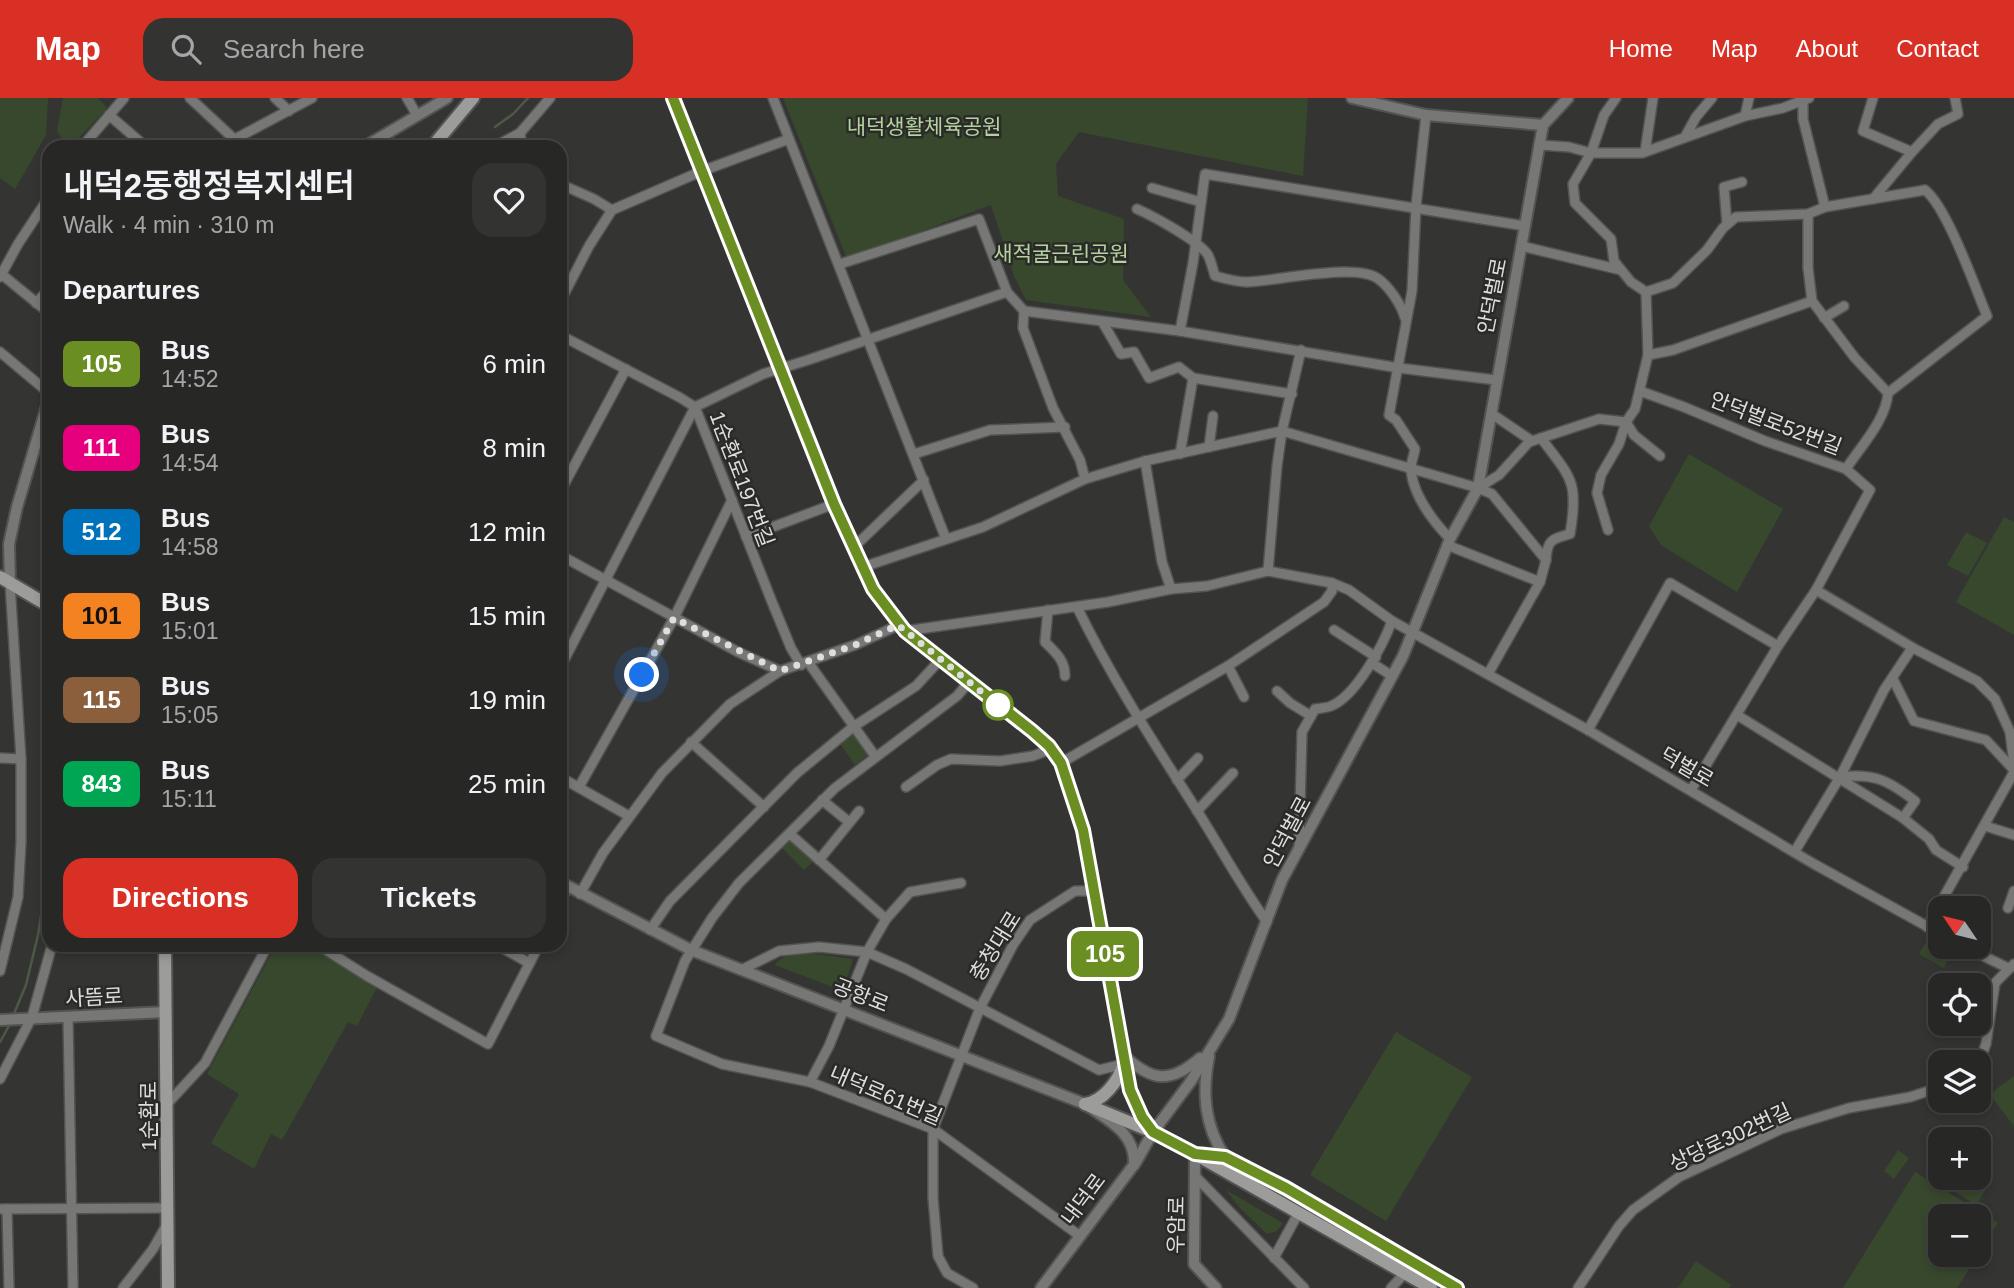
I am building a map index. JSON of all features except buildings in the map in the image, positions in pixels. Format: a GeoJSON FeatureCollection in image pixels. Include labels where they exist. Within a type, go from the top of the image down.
{"type":"FeatureCollection","features":[{"type":"Feature","properties":{"kind":"main road"},"geometry":{"type":"LineString","coordinates":[[438,140],[473,98]]}},
{"type":"Feature","properties":{"kind":"main road"},"geometry":{"type":"LineString","coordinates":[[10,583],[42,602]]}},
{"type":"Feature","properties":{"kind":"main road","name":"1순환로"},"geometry":{"type":"LineString","coordinates":[[165,952],[168,1288]]}},
{"type":"Feature","properties":{"kind":"main road"},"geometry":{"type":"LineString","coordinates":[[1085,1104],[1103,1096],[1123,1059]]}},
{"type":"Feature","properties":{"kind":"main road","name":"공항로"},"geometry":{"type":"LineString","coordinates":[[1085,1104],[1153,1132],[1195,1154],[1431,1288]]}},
{"type":"Feature","properties":{"kind":"main road"},"geometry":{"type":"LineString","coordinates":[[1195,1154],[1225,1157],[1286,1188],[1457,1288]]}},
{"type":"Feature","properties":{"kind":"street"},"geometry":{"type":"LineString","coordinates":[[88,140],[124,98]]}},
{"type":"Feature","properties":{"kind":"street"},"geometry":{"type":"LineString","coordinates":[[190,98],[234,140]]}},
{"type":"Feature","properties":{"kind":"street"},"geometry":{"type":"LineString","coordinates":[[275,98],[289,111]]}},
{"type":"Feature","properties":{"kind":"street"},"geometry":{"type":"LineString","coordinates":[[242,140],[312,98]]}},
{"type":"Feature","properties":{"kind":"street"},"geometry":{"type":"LineString","coordinates":[[407,98],[416,115]]}},
{"type":"Feature","properties":{"kind":"street"},"geometry":{"type":"LineString","coordinates":[[375,140],[447,98]]}},
{"type":"Feature","properties":{"kind":"street"},"geometry":{"type":"LineString","coordinates":[[507,140],[520,133],[550,98]]}},
{"type":"Feature","properties":{"kind":"street"},"geometry":{"type":"LineString","coordinates":[[673,98],[834,504],[873,589],[902,628],[1051,749],[1061,763],[1083,830],[1123,1059],[1133,1099],[1153,1132]]}},
{"type":"Feature","properties":{"kind":"street"},"geometry":{"type":"LineString","coordinates":[[773,98],[946,539]]}},
{"type":"Feature","properties":{"kind":"street"},"geometry":{"type":"LineString","coordinates":[[1352,98],[1426,115],[1543,125],[1568,98]]}},
{"type":"Feature","properties":{"kind":"street"},"geometry":{"type":"LineString","coordinates":[[1616,98],[1604,115],[1591,153],[1573,184],[1575,203],[1611,239],[1614,261],[1621,270],[1631,282],[1646,292]]}},
{"type":"Feature","properties":{"kind":"street"},"geometry":{"type":"LineString","coordinates":[[1645,152],[1653,98]]}},
{"type":"Feature","properties":{"kind":"street"},"geometry":{"type":"LineString","coordinates":[[1685,137],[1696,117],[1712,98]]}},
{"type":"Feature","properties":{"kind":"street"},"geometry":{"type":"LineString","coordinates":[[1745,116],[1749,98]]}},
{"type":"Feature","properties":{"kind":"street"},"geometry":{"type":"LineString","coordinates":[[1873,98],[1863,131],[1912,152]]}},
{"type":"Feature","properties":{"kind":"street"},"geometry":{"type":"LineString","coordinates":[[1873,199],[1938,124],[1958,114],[1955,98]]}},
{"type":"Feature","properties":{"kind":"street"},"geometry":{"type":"LineString","coordinates":[[1539,145],[1569,147],[1591,153],[1645,152],[1745,116],[1783,108],[1805,99],[1803,119],[1825,207]]}},
{"type":"Feature","properties":{"kind":"street"},"geometry":{"type":"LineString","coordinates":[[1426,115],[1416,206],[1412,291],[1390,415],[1415,449],[1411,468],[1415,486],[1433,521],[1448,542],[1540,582]]}},
{"type":"Feature","properties":{"kind":"street"},"geometry":{"type":"LineString","coordinates":[[109,116],[138,140]]}},
{"type":"Feature","properties":{"kind":"street","name":"안덕벌로"},"geometry":{"type":"LineString","coordinates":[[1153,1132],[1191,1081],[1229,1019],[1282,880],[1414,632],[1448,542],[1478,488],[1543,125]]}},
{"type":"Feature","properties":{"kind":"street"},"geometry":{"type":"LineString","coordinates":[[520,133],[521,140]]}},
{"type":"Feature","properties":{"kind":"street"},"geometry":{"type":"LineString","coordinates":[[567,288],[612,210],[702,171],[789,139]]}},
{"type":"Feature","properties":{"kind":"street"},"geometry":{"type":"LineString","coordinates":[[1180,331],[1205,174],[1416,206],[1525,226]]}},
{"type":"Feature","properties":{"kind":"street"},"geometry":{"type":"LineString","coordinates":[[1727,225],[1724,187],[1742,182]]}},
{"type":"Feature","properties":{"kind":"street"},"geometry":{"type":"LineString","coordinates":[[567,187],[612,210]]}},
{"type":"Feature","properties":{"kind":"street"},"geometry":{"type":"LineString","coordinates":[[1152,188],[1201,202]]}},
{"type":"Feature","properties":{"kind":"street"},"geometry":{"type":"LineString","coordinates":[[1646,292],[1674,283],[1736,217],[1808,214],[1825,207],[1925,190],[1933,196],[1987,316],[1888,393],[1855,358],[1812,301],[1808,268],[1808,214]]}},
{"type":"Feature","properties":{"kind":"street"},"geometry":{"type":"LineString","coordinates":[[42,208],[1,275],[42,308]]}},
{"type":"Feature","properties":{"kind":"street"},"geometry":{"type":"LineString","coordinates":[[1137,209],[1155,217],[1201,247],[1208,256],[1215,276],[1246,282],[1343,274],[1377,277],[1401,306],[1406,323]]}},
{"type":"Feature","properties":{"kind":"street"},"geometry":{"type":"LineString","coordinates":[[840,264],[979,219],[1007,292],[1024,311],[1180,331],[1399,368],[1496,380]]}},
{"type":"Feature","properties":{"kind":"street"},"geometry":{"type":"LineString","coordinates":[[1521,246],[1621,270]]}},
{"type":"Feature","properties":{"kind":"street"},"geometry":{"type":"LineString","coordinates":[[567,655],[695,407],[780,367],[869,340],[1007,292]]}},
{"type":"Feature","properties":{"kind":"street"},"geometry":{"type":"LineString","coordinates":[[1608,530],[1597,493],[1601,475],[1619,444],[1640,391],[1648,355],[1646,292]]}},
{"type":"Feature","properties":{"kind":"street"},"geometry":{"type":"LineString","coordinates":[[36,303],[42,297]]}},
{"type":"Feature","properties":{"kind":"street"},"geometry":{"type":"LineString","coordinates":[[1648,355],[1673,350],[1812,301]]}},
{"type":"Feature","properties":{"kind":"street"},"geometry":{"type":"LineString","coordinates":[[1824,318],[1844,306]]}},
{"type":"Feature","properties":{"kind":"street"},"geometry":{"type":"LineString","coordinates":[[1024,311],[1023,328],[1054,408],[1080,460],[1085,479]]}},
{"type":"Feature","properties":{"kind":"street"},"geometry":{"type":"LineString","coordinates":[[1103,323],[1121,354],[1134,352],[1149,378],[1179,366],[1193,378],[1292,394]]}},
{"type":"Feature","properties":{"kind":"street","name":"1순환로197번길"},"geometry":{"type":"LineString","coordinates":[[567,339],[695,407],[791,649],[875,756]]}},
{"type":"Feature","properties":{"kind":"street"},"geometry":{"type":"LineString","coordinates":[[580,894],[603,853],[662,773],[730,704],[780,671],[902,628],[1077,607],[1171,589],[1207,586],[1268,571],[1282,431],[1301,350]]}},
{"type":"Feature","properties":{"kind":"street"},"geometry":{"type":"LineString","coordinates":[[0,352],[42,387]]}},
{"type":"Feature","properties":{"kind":"street"},"geometry":{"type":"LineString","coordinates":[[567,479],[626,369]]}},
{"type":"Feature","properties":{"kind":"street"},"geometry":{"type":"LineString","coordinates":[[1180,454],[1193,378]]}},
{"type":"Feature","properties":{"kind":"street","name":"안덕벌로52번길"},"geometry":{"type":"LineString","coordinates":[[1640,391],[1765,441],[1846,469],[1882,415],[1888,393]]}},
{"type":"Feature","properties":{"kind":"street"},"geometry":{"type":"LineString","coordinates":[[1488,674],[1540,582],[1546,548],[1554,538],[1570,534],[1574,509],[1574,491],[1564,466],[1537,439],[1492,414]]}},
{"type":"Feature","properties":{"kind":"street"},"geometry":{"type":"LineString","coordinates":[[1209,447],[1213,416]]}},
{"type":"Feature","properties":{"kind":"street"},"geometry":{"type":"LineString","coordinates":[[1478,488],[1499,475],[1537,439],[1599,419],[1626,422]]}},
{"type":"Feature","properties":{"kind":"street"},"geometry":{"type":"LineString","coordinates":[[1626,422],[1634,435],[1660,456]]}},
{"type":"Feature","properties":{"kind":"street"},"geometry":{"type":"LineString","coordinates":[[0,971],[18,897],[21,842],[21,759],[9,544],[42,423]]}},
{"type":"Feature","properties":{"kind":"street"},"geometry":{"type":"LineString","coordinates":[[914,454],[990,430],[1065,427]]}},
{"type":"Feature","properties":{"kind":"street"},"geometry":{"type":"LineString","coordinates":[[863,567],[983,527],[1085,479],[1145,461],[1282,431],[1492,494],[1546,560]]}},
{"type":"Feature","properties":{"kind":"street"},"geometry":{"type":"LineString","coordinates":[[1145,461],[1162,562],[1171,589]]}},
{"type":"Feature","properties":{"kind":"street"},"geometry":{"type":"LineString","coordinates":[[1691,790],[1778,646],[1816,590],[1870,490],[1846,469]]}},
{"type":"Feature","properties":{"kind":"street"},"geometry":{"type":"LineString","coordinates":[[854,547],[924,480]]}},
{"type":"Feature","properties":{"kind":"street"},"geometry":{"type":"LineString","coordinates":[[579,787],[674,618],[732,500]]}},
{"type":"Feature","properties":{"kind":"street"},"geometry":{"type":"LineString","coordinates":[[746,537],[834,504]]}},
{"type":"Feature","properties":{"kind":"street"},"geometry":{"type":"LineString","coordinates":[[567,559],[674,618],[780,671]]}},
{"type":"Feature","properties":{"kind":"street","name":"덕벌로"},"geometry":{"type":"LineString","coordinates":[[1268,571],[1332,583],[1349,590],[1392,621],[1588,730],[1814,864],[1927,927]]}},
{"type":"Feature","properties":{"kind":"street"},"geometry":{"type":"LineString","coordinates":[[1061,763],[1228,666],[1324,602],[1332,591],[1332,583]]}},
{"type":"Feature","properties":{"kind":"street"},"geometry":{"type":"LineString","coordinates":[[1588,730],[1670,583],[1778,646]]}},
{"type":"Feature","properties":{"kind":"street"},"geometry":{"type":"LineString","coordinates":[[1816,590],[1912,648],[1977,681],[1995,699],[2010,732],[2014,769],[2011,783],[1927,927]]}},
{"type":"Feature","properties":{"kind":"street"},"geometry":{"type":"LineString","coordinates":[[1077,607],[1137,718],[1247,895],[1267,922]]}},
{"type":"Feature","properties":{"kind":"street"},"geometry":{"type":"LineString","coordinates":[[1048,610],[1045,642],[1060,657],[1065,676]]}},
{"type":"Feature","properties":{"kind":"street"},"geometry":{"type":"LineString","coordinates":[[1299,850],[1302,732],[1315,709],[1333,706],[1350,690],[1374,660],[1392,621]]}},
{"type":"Feature","properties":{"kind":"street"},"geometry":{"type":"LineString","coordinates":[[1334,630],[1392,676]]}},
{"type":"Feature","properties":{"kind":"street"},"geometry":{"type":"LineString","coordinates":[[1796,851],[1840,777],[1884,690],[1912,648]]}},
{"type":"Feature","properties":{"kind":"street"},"geometry":{"type":"LineString","coordinates":[[650,930],[670,901],[797,773],[853,727],[916,686],[940,660]]}},
{"type":"Feature","properties":{"kind":"street"},"geometry":{"type":"LineString","coordinates":[[1228,666],[1244,697]]}},
{"type":"Feature","properties":{"kind":"street"},"geometry":{"type":"LineString","coordinates":[[1893,679],[1914,721],[1986,740],[2014,769]]}},
{"type":"Feature","properties":{"kind":"street"},"geometry":{"type":"LineString","coordinates":[[691,950],[739,883],[822,800],[875,756],[957,696],[969,682]]}},
{"type":"Feature","properties":{"kind":"street"},"geometry":{"type":"LineString","coordinates":[[1277,691],[1311,716]]}},
{"type":"Feature","properties":{"kind":"street"},"geometry":{"type":"LineString","coordinates":[[1737,715],[1903,818],[1929,839],[1936,850],[1963,867]]}},
{"type":"Feature","properties":{"kind":"street"},"geometry":{"type":"LineString","coordinates":[[691,742],[764,807]]}},
{"type":"Feature","properties":{"kind":"street"},"geometry":{"type":"LineString","coordinates":[[906,787],[937,765],[951,759],[1000,761],[1033,756],[1051,749]]}},
{"type":"Feature","properties":{"kind":"street"},"geometry":{"type":"LineString","coordinates":[[0,758],[21,759]]}},
{"type":"Feature","properties":{"kind":"street"},"geometry":{"type":"LineString","coordinates":[[1177,780],[1198,758]]}},
{"type":"Feature","properties":{"kind":"street"},"geometry":{"type":"LineString","coordinates":[[1197,811],[1233,773]]}},
{"type":"Feature","properties":{"kind":"street"},"geometry":{"type":"LineString","coordinates":[[1840,777],[1873,776],[1898,788],[1915,801],[1903,818]]}},
{"type":"Feature","properties":{"kind":"street"},"geometry":{"type":"LineString","coordinates":[[567,781],[629,817]]}},
{"type":"Feature","properties":{"kind":"street"},"geometry":{"type":"LineString","coordinates":[[822,800],[849,822]]}},
{"type":"Feature","properties":{"kind":"street"},"geometry":{"type":"LineString","coordinates":[[819,860],[859,811]]}},
{"type":"Feature","properties":{"kind":"street"},"geometry":{"type":"LineString","coordinates":[[1985,826],[2014,835]]}},
{"type":"Feature","properties":{"kind":"street"},"geometry":{"type":"LineString","coordinates":[[790,834],[886,919]]}},
{"type":"Feature","properties":{"kind":"street"},"geometry":{"type":"LineString","coordinates":[[810,1082],[845,1009],[867,952],[886,919],[910,892],[961,883]]}},
{"type":"Feature","properties":{"kind":"street","name":"공항로"},"geometry":{"type":"LineString","coordinates":[[567,886],[691,950],[1085,1104]]}},
{"type":"Feature","properties":{"kind":"street","name":"충청대로"},"geometry":{"type":"LineString","coordinates":[[933,1129],[980,1008],[1013,945],[1030,920],[1075,891],[1094,891]]}},
{"type":"Feature","properties":{"kind":"street"},"geometry":{"type":"LineString","coordinates":[[2008,908],[2014,891]]}},
{"type":"Feature","properties":{"kind":"street"},"geometry":{"type":"LineString","coordinates":[[741,970],[779,951],[819,947],[867,952],[906,969],[1099,1070],[1123,1059]]}},
{"type":"Feature","properties":{"kind":"street","name":"내덕로61번길"},"geometry":{"type":"LineString","coordinates":[[691,950],[656,1036],[722,1064],[810,1082],[933,1129],[1080,1236]]}},
{"type":"Feature","properties":{"kind":"street"},"geometry":{"type":"LineString","coordinates":[[0,1079],[28,1017],[50,952]]}},
{"type":"Feature","properties":{"kind":"street"},"geometry":{"type":"LineString","coordinates":[[168,1103],[205,1063],[264,952]]}},
{"type":"Feature","properties":{"kind":"street"},"geometry":{"type":"LineString","coordinates":[[329,952],[488,1045],[534,952]]}},
{"type":"Feature","properties":{"kind":"street"},"geometry":{"type":"LineString","coordinates":[[509,952],[529,963]]}},
{"type":"Feature","properties":{"kind":"street"},"geometry":{"type":"LineString","coordinates":[[1984,1050],[1995,983],[2011,966],[1992,958]]}},
{"type":"Feature","properties":{"kind":"street","name":"사뜸로"},"geometry":{"type":"LineString","coordinates":[[0,1020],[166,1012]]}},
{"type":"Feature","properties":{"kind":"street"},"geometry":{"type":"LineString","coordinates":[[68,1018],[73,1288]]}},
{"type":"Feature","properties":{"kind":"street"},"geometry":{"type":"LineString","coordinates":[[1123,1059],[1146,1073],[1166,1077],[1180,1074],[1210,1049]]}},
{"type":"Feature","properties":{"kind":"street"},"geometry":{"type":"LineString","coordinates":[[1210,1049],[1204,1086],[1205,1104],[1210,1128],[1225,1157]]}},
{"type":"Feature","properties":{"kind":"street","name":"상당로302번길"},"geometry":{"type":"LineString","coordinates":[[1578,1288],[1619,1226],[1633,1210],[1679,1177],[1782,1129],[1849,1108],[1928,1091]]}},
{"type":"Feature","properties":{"kind":"street"},"geometry":{"type":"LineString","coordinates":[[1085,1104],[1128,1136],[1133,1146],[1134,1165]]}},
{"type":"Feature","properties":{"kind":"street"},"geometry":{"type":"LineString","coordinates":[[933,1129],[933,1198],[938,1256],[947,1273],[973,1288]]}},
{"type":"Feature","properties":{"kind":"street","name":"내덕로"},"geometry":{"type":"LineString","coordinates":[[1041,1288],[1134,1165],[1153,1132]]}},
{"type":"Feature","properties":{"kind":"street","name":"우암로"},"geometry":{"type":"LineString","coordinates":[[1195,1154],[1194,1264],[1216,1288]]}},
{"type":"Feature","properties":{"kind":"street"},"geometry":{"type":"LineString","coordinates":[[1196,1177],[1304,1288]]}},
{"type":"Feature","properties":{"kind":"street"},"geometry":{"type":"LineString","coordinates":[[9,1288],[4,1209],[166,1208]]}},
{"type":"Feature","properties":{"kind":"street"},"geometry":{"type":"LineString","coordinates":[[1274,1258],[1299,1212]]}},
{"type":"Feature","properties":{"kind":"street"},"geometry":{"type":"LineString","coordinates":[[123,1288],[153,1249],[166,1226]]}},
{"type":"Feature","properties":{"kind":"street"},"geometry":{"type":"LineString","coordinates":[[1391,1288],[1406,1272]]}},
{"type":"Feature","properties":{"kind":"green space"},"geometry":{"type":"Polygon","coordinates":[[[0,98],[48,98],[46,135],[15,189],[0,178],[0,98]]]}},
{"type":"Feature","properties":{"kind":"green space"},"geometry":{"type":"Polygon","coordinates":[[[63,98],[98,98],[107,108],[77,140],[63,140],[57,131],[63,98]]]}},
{"type":"Feature","properties":{"kind":"green space","name":"새적굴근린공원"},"geometry":{"type":"Polygon","coordinates":[[[783,98],[1308,98],[1303,176],[1079,132],[1056,164],[1058,196],[1124,219],[1123,280],[1151,317],[1026,300],[1014,276],[991,205],[847,259],[783,98]]]}},
{"type":"Feature","properties":{"kind":"green space"},"geometry":{"type":"Polygon","coordinates":[[[1689,454],[1783,509],[1737,592],[1661,545],[1649,526],[1689,454]]]}},
{"type":"Feature","properties":{"kind":"green space"},"geometry":{"type":"Polygon","coordinates":[[[2004,517],[2014,522],[2014,635],[1956,602],[2004,517]]]}},
{"type":"Feature","properties":{"kind":"green space"},"geometry":{"type":"Polygon","coordinates":[[[1966,532],[1987,543],[1968,576],[1947,565],[1966,532]]]}},
{"type":"Feature","properties":{"kind":"green space"},"geometry":{"type":"Polygon","coordinates":[[[852,731],[869,754],[855,765],[839,742],[852,731]]]}},
{"type":"Feature","properties":{"kind":"green space"},"geometry":{"type":"Polygon","coordinates":[[[789,838],[814,861],[804,870],[781,847],[789,838]]]}},
{"type":"Feature","properties":{"kind":"green space"},"geometry":{"type":"Polygon","coordinates":[[[1927,940],[1928,959],[1948,959],[1944,968],[1919,954],[1927,940]]]}},
{"type":"Feature","properties":{"kind":"green space"},"geometry":{"type":"Polygon","coordinates":[[[272,952],[318,952],[377,987],[357,1026],[348,1022],[282,1140],[271,1134],[254,1169],[211,1143],[239,1094],[207,1074],[272,952]]]}},
{"type":"Feature","properties":{"kind":"green space"},"geometry":{"type":"Polygon","coordinates":[[[816,954],[853,959],[843,991],[775,965],[788,956],[816,954]]]}},
{"type":"Feature","properties":{"kind":"green space"},"geometry":{"type":"Polygon","coordinates":[[[1396,1032],[1472,1077],[1386,1221],[1310,1175],[1396,1032]]]}},
{"type":"Feature","properties":{"kind":"green space"},"geometry":{"type":"Polygon","coordinates":[[[2014,1076],[2014,1126],[1991,1096],[2014,1076]]]}},
{"type":"Feature","properties":{"kind":"green space"},"geometry":{"type":"Polygon","coordinates":[[[1898,1150],[1909,1158],[1894,1179],[1884,1171],[1898,1150]]]}},
{"type":"Feature","properties":{"kind":"green space"},"geometry":{"type":"Polygon","coordinates":[[[1915,1172],[1928,1180],[1928,1190],[1944,1190],[1967,1204],[1928,1204],[1928,1267],[1970,1267],[1957,1288],[1843,1288],[1915,1172]]]}},
{"type":"Feature","properties":{"kind":"green space"},"geometry":{"type":"Polygon","coordinates":[[[1226,1190],[1283,1223],[1277,1231],[1267,1234],[1226,1190]]]}},
{"type":"Feature","properties":{"kind":"green space"},"geometry":{"type":"Polygon","coordinates":[[[1952,1190],[1985,1190],[1974,1204],[1952,1190]]]}},
{"type":"Feature","properties":{"kind":"green space"},"geometry":{"type":"Polygon","coordinates":[[[1991,1219],[1998,1223],[1991,1234],[1991,1219]]]}},
{"type":"Feature","properties":{"kind":"green space"},"geometry":{"type":"Polygon","coordinates":[[[1696,1261],[1731,1285],[1729,1288],[1678,1288],[1696,1261]]]}},
{"type":"Feature","properties":{"kind":"waterway"},"geometry":{"type":"LineString","coordinates":[[495,127],[513,114],[528,98]]}},
{"type":"Feature","properties":{"kind":"waterway"},"geometry":{"type":"LineString","coordinates":[[13,1016],[26,985],[42,910]]}},
{"type":"Feature","properties":{"kind":"waterway"},"geometry":{"type":"LineString","coordinates":[[0,1042],[11,1022]]}},
{"type":"Feature","properties":{"kind":"bus line","name":"105"},"geometry":{"type":"LineString","coordinates":[[673,98],[834,504],[873,589],[898,625],[1032,731],[1049,746],[1061,763],[1083,830],[1130,1090],[1146,1124],[1153,1132],[1195,1154],[1225,1157],[1286,1188],[1457,1288]]}},
{"type":"Feature","properties":{"kind":"route"},"geometry":{"type":"LineString","coordinates":[[642,675],[674,618],[780,671],[855,645],[898,625],[998,705]]}},
{"type":"Feature","properties":{"kind":"park label","name":"내덕생활체육공원"},"geometry":{"type":"Point","coordinates":[924,126]}}]}
